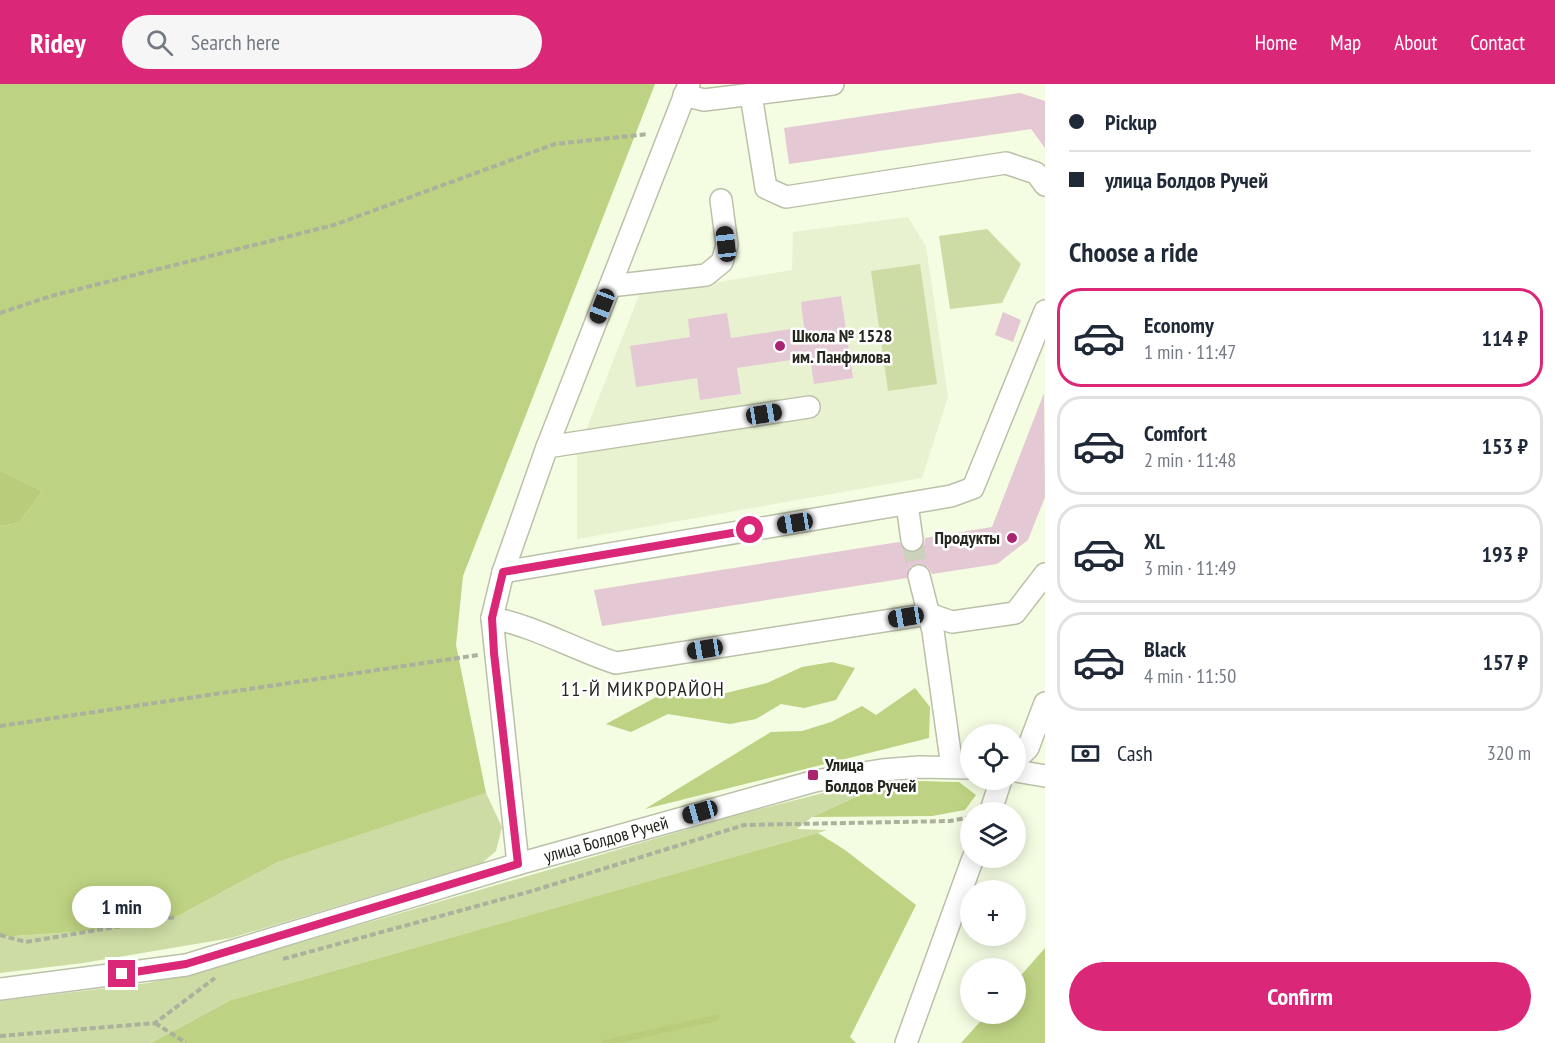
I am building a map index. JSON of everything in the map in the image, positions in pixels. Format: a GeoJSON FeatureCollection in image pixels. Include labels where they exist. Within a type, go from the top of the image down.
{"type":"FeatureCollection","features":[{"type":"Feature","properties":{"kind":"street"},"geometry":{"type":"LineString","coordinates":[[518,864],[492,618],[503,572],[547,447],[670,132],[687,90],[704,100],[833,84]]}},
{"type":"Feature","properties":{"kind":"street"},"geometry":{"type":"LineString","coordinates":[[751,95],[766,188],[786,197],[1006,163],[1036,173],[1045,185]]}},
{"type":"Feature","properties":{"kind":"street"},"geometry":{"type":"LineString","coordinates":[[610,286],[706,275],[722,262],[726,244],[721,200]]}},
{"type":"Feature","properties":{"kind":"street"},"geometry":{"type":"LineString","coordinates":[[503,572],[907,504],[951,496],[973,488],[1045,311]]}},
{"type":"Feature","properties":{"kind":"street"},"geometry":{"type":"LineString","coordinates":[[547,447],[809,407]]}},
{"type":"Feature","properties":{"kind":"street"},"geometry":{"type":"LineString","coordinates":[[907,504],[912,540]]}},
{"type":"Feature","properties":{"kind":"street"},"geometry":{"type":"LineString","coordinates":[[492,618],[513,622],[578,651],[616,663],[929,614],[952,622],[1015,613],[1045,574]]}},
{"type":"Feature","properties":{"kind":"street"},"geometry":{"type":"LineString","coordinates":[[919,576],[960,763]]}},
{"type":"Feature","properties":{"kind":"street"},"geometry":{"type":"LineString","coordinates":[[1026,750],[1045,703]]}},
{"type":"Feature","properties":{"kind":"street","name":"улица Болдов Ручей"},"geometry":{"type":"LineString","coordinates":[[0,989],[186,964],[518,864],[815,781],[882,770],[960,768]]}},
{"type":"Feature","properties":{"kind":"street"},"geometry":{"type":"LineString","coordinates":[[1026,773],[1045,776]]}},
{"type":"Feature","properties":{"kind":"street"},"geometry":{"type":"LineString","coordinates":[[906,1043],[970,868]]}},
{"type":"Feature","properties":{"kind":"path"},"geometry":{"type":"LineString","coordinates":[[0,313],[51,296],[334,225],[555,144],[670,132]]}},
{"type":"Feature","properties":{"kind":"path"},"geometry":{"type":"LineString","coordinates":[[0,726],[494,653]]}},
{"type":"Feature","properties":{"kind":"path"},"geometry":{"type":"LineString","coordinates":[[273,962],[532,891],[744,825],[960,819]]}},
{"type":"Feature","properties":{"kind":"path"},"geometry":{"type":"LineString","coordinates":[[0,935],[26,942],[176,917]]}},
{"type":"Feature","properties":{"kind":"path"},"geometry":{"type":"LineString","coordinates":[[0,1036],[155,1023],[216,977]]}},
{"type":"Feature","properties":{"kind":"path"},"geometry":{"type":"LineString","coordinates":[[155,1023],[186,1043]]}},
{"type":"Feature","properties":{"kind":"shaded area"},"geometry":{"type":"Polygon","coordinates":[[[0,84],[655,84],[463,576],[456,645],[486,793],[278,862],[176,917],[89,931],[0,937],[0,526],[19,523],[42,491],[0,470],[0,84]]]}},
{"type":"Feature","properties":{"kind":"shaded area","name":"Школа № 1528 им. Панфилова"},"geometry":{"type":"Polygon","coordinates":[[[908,217],[926,246],[948,397],[922,478],[577,539],[577,453],[639,295],[792,270],[793,232],[908,217]]]}},
{"type":"Feature","properties":{"kind":"shaded area"},"geometry":{"type":"Polygon","coordinates":[[[987,229],[1021,264],[1002,303],[950,309],[939,236],[987,229]]]}},
{"type":"Feature","properties":{"kind":"shaded area"},"geometry":{"type":"Polygon","coordinates":[[[920,264],[937,384],[888,391],[871,271],[920,264]]]}},
{"type":"Feature","properties":{"kind":"shaded area"},"geometry":{"type":"Polygon","coordinates":[[[0,470],[42,491],[19,523],[0,526],[0,470]]]}},
{"type":"Feature","properties":{"kind":"shaded area"},"geometry":{"type":"Polygon","coordinates":[[[832,662],[855,668],[836,700],[804,708],[781,704],[756,719],[730,724],[668,714],[631,732],[606,724],[660,695],[701,699],[767,683],[802,667],[832,662]]]}},
{"type":"Feature","properties":{"kind":"shaded area"},"geometry":{"type":"Polygon","coordinates":[[[915,688],[930,707],[929,738],[645,809],[771,732],[802,731],[831,722],[862,706],[876,715],[915,688]]]}},
{"type":"Feature","properties":{"kind":"shaded area"},"geometry":{"type":"Polygon","coordinates":[[[915,781],[959,782],[960,790],[969,790],[976,795],[971,802],[960,802],[960,811],[932,816],[812,817],[878,787],[915,781]]]}},
{"type":"Feature","properties":{"kind":"shaded area"},"geometry":{"type":"Polygon","coordinates":[[[878,787],[812,817],[797,829],[827,830],[231,1000],[151,1043],[0,1043],[0,1001],[148,983],[209,969],[736,815],[839,789],[878,787]]]}},
{"type":"Feature","properties":{"kind":"shaded area"},"geometry":{"type":"Polygon","coordinates":[[[486,793],[502,827],[496,851],[482,863],[231,938],[83,963],[0,973],[0,937],[89,931],[176,917],[278,862],[486,793]]]}},
{"type":"Feature","properties":{"kind":"shaded area"},"geometry":{"type":"Polygon","coordinates":[[[818,833],[845,850],[916,905],[850,1037],[856,1043],[151,1043],[231,1000],[818,833]]]}},
{"type":"Feature","properties":{"kind":"shaded area"},"geometry":{"type":"Polygon","coordinates":[[[1045,948],[1045,1043],[961,1043],[978,1024],[1026,1024],[1026,970],[1045,948]]]}},
{"type":"Feature","properties":{"kind":"building"},"geometry":{"type":"Polygon","coordinates":[[[1020,93],[1045,101],[1045,148],[1031,129],[789,164],[784,128],[1020,93]]]}},
{"type":"Feature","properties":{"kind":"building"},"geometry":{"type":"Polygon","coordinates":[[[841,296],[853,378],[814,384],[810,357],[737,368],[741,394],[700,400],[697,378],[636,387],[630,346],[690,337],[688,319],[727,313],[731,338],[804,327],[801,302],[841,296]]]}},
{"type":"Feature","properties":{"kind":"building"},"geometry":{"type":"Polygon","coordinates":[[[1003,312],[1021,320],[1013,342],[995,335],[1003,312]]]}},
{"type":"Feature","properties":{"kind":"building"},"geometry":{"type":"Polygon","coordinates":[[[1044,393],[1045,497],[1028,540],[997,564],[932,574],[928,567],[916,564],[910,567],[907,578],[602,626],[594,590],[899,542],[907,552],[914,552],[924,545],[925,538],[992,527],[1044,393]]]}},
{"type":"Feature","properties":{"kind":"waterway"},"geometry":{"type":"LineString","coordinates":[[605,1043],[716,1018]]}},
{"type":"Feature","properties":{"kind":"tunnel"},"geometry":{"type":"LineString","coordinates":[[912,540],[919,576]]}},
{"type":"Feature","properties":{"kind":"place","name":"Школа № 1528 им. Панфилова"},"geometry":{"type":"Point","coordinates":[780,346]}},
{"type":"Feature","properties":{"kind":"place","name":"Продукты"},"geometry":{"type":"Point","coordinates":[1012,538]}},
{"type":"Feature","properties":{"kind":"place","name":"Улица Болдов Ручей"},"geometry":{"type":"Point","coordinates":[813,775]}},
{"type":"Feature","properties":{"kind":"district","name":"11-Й МИКРОРАЙОН"},"geometry":{"type":"Point","coordinates":[643,689]}},
{"type":"Feature","properties":{"kind":"route"},"geometry":{"type":"LineString","coordinates":[[122,974],[186,964],[518,864],[492,618],[503,572],[750,530]]}}]}
